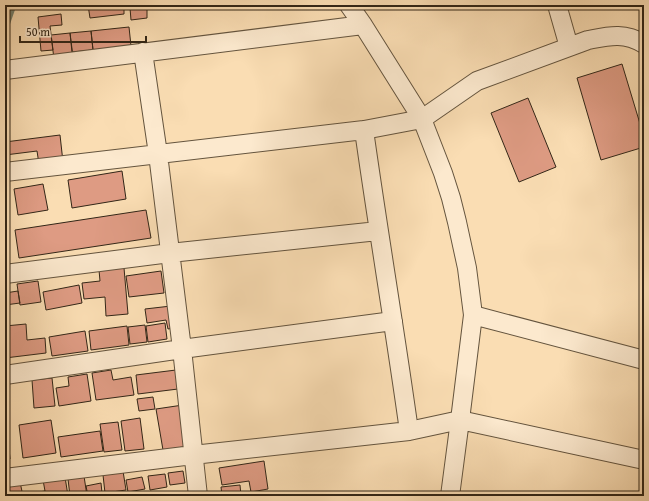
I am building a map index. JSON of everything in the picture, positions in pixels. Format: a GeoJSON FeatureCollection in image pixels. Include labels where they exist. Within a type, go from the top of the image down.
{"type":"FeatureCollection","features":[{"type":"Feature","properties":{"kind":"street"},"geometry":{"type":"LineString","coordinates":[[349,5],[422,119],[443,173],[453,204],[467,268],[473,315],[450,496]]}},
{"type":"Feature","properties":{"kind":"street"},"geometry":{"type":"LineString","coordinates":[[557,5],[569,47]]}},
{"type":"Feature","properties":{"kind":"street"},"geometry":{"type":"LineString","coordinates":[[5,70],[363,25]]}},
{"type":"Feature","properties":{"kind":"street"},"geometry":{"type":"LineString","coordinates":[[5,172],[364,130],[422,119],[477,80],[588,40],[621,36],[635,39],[644,44]]}},
{"type":"Feature","properties":{"kind":"street"},"geometry":{"type":"LineString","coordinates":[[143,52],[158,154],[198,496]]}},
{"type":"Feature","properties":{"kind":"street"},"geometry":{"type":"LineString","coordinates":[[364,130],[409,431]]}},
{"type":"Feature","properties":{"kind":"street"},"geometry":{"type":"LineString","coordinates":[[5,274],[170,253],[378,231]]}},
{"type":"Feature","properties":{"kind":"street"},"geometry":{"type":"LineString","coordinates":[[473,315],[644,360]]}},
{"type":"Feature","properties":{"kind":"street"},"geometry":{"type":"LineString","coordinates":[[5,375],[182,349],[393,321]]}},
{"type":"Feature","properties":{"kind":"street"},"geometry":{"type":"LineString","coordinates":[[5,478],[193,454],[409,431],[460,420],[644,460]]}},
{"type":"Feature","properties":{"kind":"building"},"geometry":{"type":"Polygon","coordinates":[[[88,5],[124,5],[124,14],[90,18],[88,5]]]}},
{"type":"Feature","properties":{"kind":"building"},"geometry":{"type":"Polygon","coordinates":[[[147,7],[147,18],[131,20],[130,8],[147,7]]]}},
{"type":"Feature","properties":{"kind":"building"},"geometry":{"type":"Polygon","coordinates":[[[61,14],[62,25],[50,26],[53,50],[41,51],[38,17],[61,14]]]}},
{"type":"Feature","properties":{"kind":"building"},"geometry":{"type":"Polygon","coordinates":[[[129,27],[131,46],[93,50],[91,31],[129,27]]]}},
{"type":"Feature","properties":{"kind":"building"},"geometry":{"type":"Polygon","coordinates":[[[91,31],[93,50],[72,52],[70,33],[91,31]]]}},
{"type":"Feature","properties":{"kind":"building"},"geometry":{"type":"Polygon","coordinates":[[[70,33],[73,57],[54,59],[51,35],[70,33]]]}},
{"type":"Feature","properties":{"kind":"building"},"geometry":{"type":"Polygon","coordinates":[[[622,64],[644,137],[644,147],[601,160],[577,78],[622,64]]]}},
{"type":"Feature","properties":{"kind":"building"},"geometry":{"type":"Polygon","coordinates":[[[528,98],[556,167],[519,182],[491,113],[528,98]]]}},
{"type":"Feature","properties":{"kind":"building"},"geometry":{"type":"Polygon","coordinates":[[[60,135],[63,162],[39,164],[37,151],[5,155],[5,142],[60,135]]]}},
{"type":"Feature","properties":{"kind":"building"},"geometry":{"type":"Polygon","coordinates":[[[122,171],[126,199],[72,208],[68,180],[122,171]]]}},
{"type":"Feature","properties":{"kind":"building"},"geometry":{"type":"Polygon","coordinates":[[[43,184],[48,210],[18,215],[14,189],[43,184]]]}},
{"type":"Feature","properties":{"kind":"building"},"geometry":{"type":"Polygon","coordinates":[[[146,210],[151,238],[19,258],[15,230],[146,210]]]}},
{"type":"Feature","properties":{"kind":"building"},"geometry":{"type":"Polygon","coordinates":[[[124,268],[128,314],[106,316],[105,297],[84,299],[82,283],[100,281],[99,270],[124,268]]]}},
{"type":"Feature","properties":{"kind":"building"},"geometry":{"type":"Polygon","coordinates":[[[161,271],[164,293],[129,297],[126,276],[161,271]]]}},
{"type":"Feature","properties":{"kind":"building"},"geometry":{"type":"Polygon","coordinates":[[[38,281],[41,302],[20,305],[17,284],[38,281]]]}},
{"type":"Feature","properties":{"kind":"building"},"geometry":{"type":"Polygon","coordinates":[[[79,285],[82,303],[46,310],[43,292],[79,285]]]}},
{"type":"Feature","properties":{"kind":"building"},"geometry":{"type":"Polygon","coordinates":[[[18,291],[20,303],[5,305],[5,293],[18,291]]]}},
{"type":"Feature","properties":{"kind":"building"},"geometry":{"type":"Polygon","coordinates":[[[171,306],[174,328],[168,329],[166,320],[147,323],[145,309],[171,306]]]}},
{"type":"Feature","properties":{"kind":"building"},"geometry":{"type":"Polygon","coordinates":[[[165,323],[167,339],[148,342],[146,326],[165,323]]]}},
{"type":"Feature","properties":{"kind":"building"},"geometry":{"type":"Polygon","coordinates":[[[26,324],[27,340],[45,338],[46,353],[5,358],[5,326],[26,324]]]}},
{"type":"Feature","properties":{"kind":"building"},"geometry":{"type":"Polygon","coordinates":[[[145,325],[147,342],[130,344],[128,327],[145,325]]]}},
{"type":"Feature","properties":{"kind":"building"},"geometry":{"type":"Polygon","coordinates":[[[127,326],[129,345],[91,350],[89,331],[127,326]]]}},
{"type":"Feature","properties":{"kind":"building"},"geometry":{"type":"Polygon","coordinates":[[[85,331],[88,351],[52,356],[49,337],[85,331]]]}},
{"type":"Feature","properties":{"kind":"building"},"geometry":{"type":"Polygon","coordinates":[[[111,370],[113,380],[131,377],[134,395],[96,400],[92,373],[111,370]]]}},
{"type":"Feature","properties":{"kind":"building"},"geometry":{"type":"Polygon","coordinates":[[[176,370],[178,389],[138,394],[136,375],[176,370]]]}},
{"type":"Feature","properties":{"kind":"building"},"geometry":{"type":"Polygon","coordinates":[[[87,374],[91,401],[59,406],[56,388],[69,386],[68,377],[87,374]]]}},
{"type":"Feature","properties":{"kind":"building"},"geometry":{"type":"Polygon","coordinates":[[[52,378],[55,406],[34,408],[32,380],[52,378]]]}},
{"type":"Feature","properties":{"kind":"building"},"geometry":{"type":"Polygon","coordinates":[[[153,397],[155,409],[139,411],[137,399],[153,397]]]}},
{"type":"Feature","properties":{"kind":"building"},"geometry":{"type":"Polygon","coordinates":[[[183,405],[190,446],[163,450],[156,409],[183,405]]]}},
{"type":"Feature","properties":{"kind":"building"},"geometry":{"type":"Polygon","coordinates":[[[140,418],[144,449],[125,451],[121,421],[140,418]]]}},
{"type":"Feature","properties":{"kind":"building"},"geometry":{"type":"Polygon","coordinates":[[[51,420],[56,453],[23,458],[19,425],[51,420]]]}},
{"type":"Feature","properties":{"kind":"building"},"geometry":{"type":"Polygon","coordinates":[[[118,422],[122,450],[104,452],[100,424],[118,422]]]}},
{"type":"Feature","properties":{"kind":"building"},"geometry":{"type":"Polygon","coordinates":[[[7,428],[10,459],[5,459],[5,429],[7,428]]]}},
{"type":"Feature","properties":{"kind":"building"},"geometry":{"type":"Polygon","coordinates":[[[100,431],[103,451],[61,457],[58,437],[100,431]]]}},
{"type":"Feature","properties":{"kind":"building"},"geometry":{"type":"Polygon","coordinates":[[[264,461],[268,489],[251,492],[249,481],[222,485],[219,468],[264,461]]]}},
{"type":"Feature","properties":{"kind":"building"},"geometry":{"type":"Polygon","coordinates":[[[123,471],[126,490],[105,493],[103,475],[123,471]]]}},
{"type":"Feature","properties":{"kind":"building"},"geometry":{"type":"Polygon","coordinates":[[[183,471],[185,483],[170,485],[168,473],[183,471]]]}},
{"type":"Feature","properties":{"kind":"building"},"geometry":{"type":"Polygon","coordinates":[[[165,474],[167,487],[150,490],[148,476],[165,474]]]}},
{"type":"Feature","properties":{"kind":"building"},"geometry":{"type":"Polygon","coordinates":[[[84,476],[87,496],[70,496],[68,479],[84,476]]]}},
{"type":"Feature","properties":{"kind":"building"},"geometry":{"type":"Polygon","coordinates":[[[65,477],[68,496],[27,496],[27,494],[45,491],[43,480],[65,477]]]}},
{"type":"Feature","properties":{"kind":"building"},"geometry":{"type":"Polygon","coordinates":[[[142,477],[145,489],[128,492],[126,480],[142,477]]]}},
{"type":"Feature","properties":{"kind":"building"},"geometry":{"type":"Polygon","coordinates":[[[20,482],[23,496],[5,496],[5,485],[20,482]]]}},
{"type":"Feature","properties":{"kind":"building"},"geometry":{"type":"Polygon","coordinates":[[[101,483],[102,493],[88,496],[86,486],[101,483]]]}},
{"type":"Feature","properties":{"kind":"building"},"geometry":{"type":"Polygon","coordinates":[[[240,485],[241,496],[222,496],[221,487],[240,485]]]}},
{"type":"Feature","properties":{"kind":"waterway"},"geometry":{"type":"LineString","coordinates":[[5,31],[14,5]]}}]}
